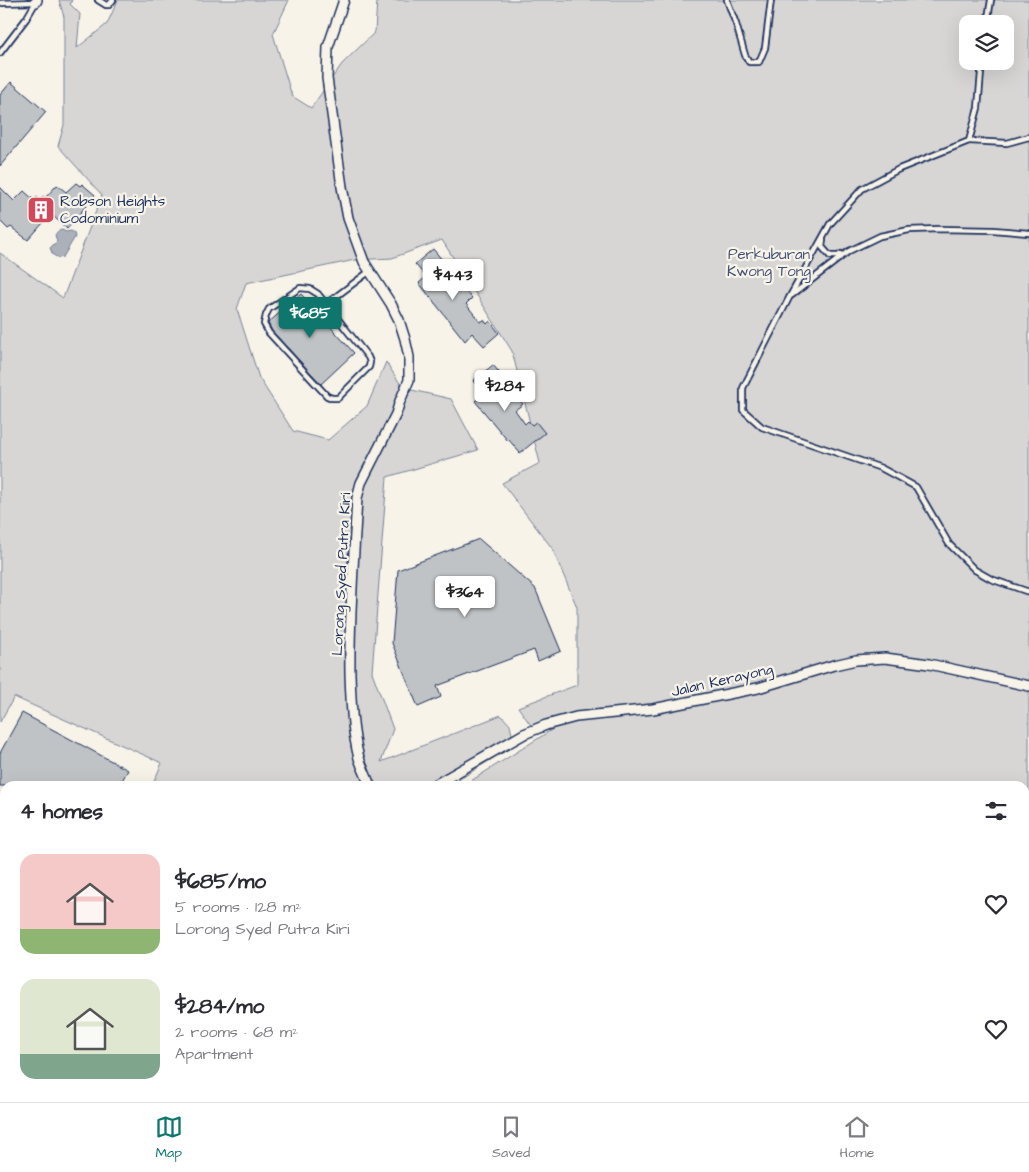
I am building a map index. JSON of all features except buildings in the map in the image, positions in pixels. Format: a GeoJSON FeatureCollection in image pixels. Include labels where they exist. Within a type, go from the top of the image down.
{"type":"FeatureCollection","features":[{"type":"Feature","properties":{"kind":"street","name":"Lorong Syed Putra Kiri"},"geometry":{"type":"LineString","coordinates":[[344,0],[328,47],[327,78],[342,187],[348,218],[364,262],[399,320],[409,357],[408,380],[396,414],[360,483],[357,498],[351,608],[351,691],[358,751],[368,781]]}},
{"type":"Feature","properties":{"kind":"street","name":"Jalan Kerayong"},"geometry":{"type":"LineString","coordinates":[[441,781],[524,734],[546,725],[576,717],[653,710],[689,703],[758,688],[856,660],[885,658],[929,664],[1029,686]]}},
{"type":"Feature","properties":{"kind":"lane"},"geometry":{"type":"LineString","coordinates":[[99,0],[106,5],[109,5],[114,0]]}},
{"type":"Feature","properties":{"kind":"lane"},"geometry":{"type":"LineString","coordinates":[[727,0],[749,62],[759,62],[765,48],[770,0]]}},
{"type":"Feature","properties":{"kind":"lane"},"geometry":{"type":"LineString","coordinates":[[988,15],[991,0]]}},
{"type":"Feature","properties":{"kind":"lane"},"geometry":{"type":"LineString","coordinates":[[0,3],[37,1]]}},
{"type":"Feature","properties":{"kind":"lane"},"geometry":{"type":"LineString","coordinates":[[0,53],[37,1]]}},
{"type":"Feature","properties":{"kind":"lane"},"geometry":{"type":"LineString","coordinates":[[969,142],[978,108],[981,70]]}},
{"type":"Feature","properties":{"kind":"lane"},"geometry":{"type":"LineString","coordinates":[[1029,137],[1007,143],[969,142],[899,169],[862,189],[830,224],[742,388],[743,410],[762,427],[881,468],[916,488],[949,544],[975,570],[991,579],[1029,592]]}},
{"type":"Feature","properties":{"kind":"lane"},"geometry":{"type":"LineString","coordinates":[[830,224],[822,247],[830,256],[838,256],[880,236],[909,230],[993,230],[1029,233]]}},
{"type":"Feature","properties":{"kind":"lane"},"geometry":{"type":"LineString","coordinates":[[789,298],[849,250]]}},
{"type":"Feature","properties":{"kind":"lane"},"geometry":{"type":"LineString","coordinates":[[326,304],[370,271]]}},
{"type":"Feature","properties":{"kind":"lane"},"geometry":{"type":"LineString","coordinates":[[300,288],[310,289],[318,294],[326,304],[370,362],[369,367],[338,398],[327,396],[269,333],[264,324],[269,309],[300,288]]}},
{"type":"Feature","properties":{"kind":"green space","name":"Perkuburan Kwong Tong"},"geometry":{"type":"Polygon","coordinates":[[[59,0],[72,0],[70,4],[80,14],[77,48],[107,24],[118,0],[289,0],[273,34],[292,96],[311,108],[342,64],[375,32],[377,0],[1029,0],[1029,781],[471,781],[553,729],[537,734],[518,707],[577,685],[577,607],[552,548],[502,483],[540,463],[512,351],[442,240],[392,258],[355,260],[246,283],[237,309],[259,378],[293,431],[328,440],[367,406],[386,362],[403,388],[451,399],[478,450],[387,477],[372,672],[393,729],[381,762],[501,715],[510,725],[514,745],[457,781],[154,781],[162,763],[14,697],[0,722],[0,253],[63,298],[102,195],[58,146],[64,125],[64,17],[59,0]]]}},
{"type":"Feature","properties":{"kind":"shaded area"},"geometry":{"type":"Polygon","coordinates":[[[58,231],[66,232],[71,231],[75,237],[63,257],[59,258],[53,255],[50,248],[57,241],[55,235],[58,231]]]}},
{"type":"Feature","properties":{"kind":"place","name":"Robson Heights Codominium"},"geometry":{"type":"Point","coordinates":[41,210]}}]}
